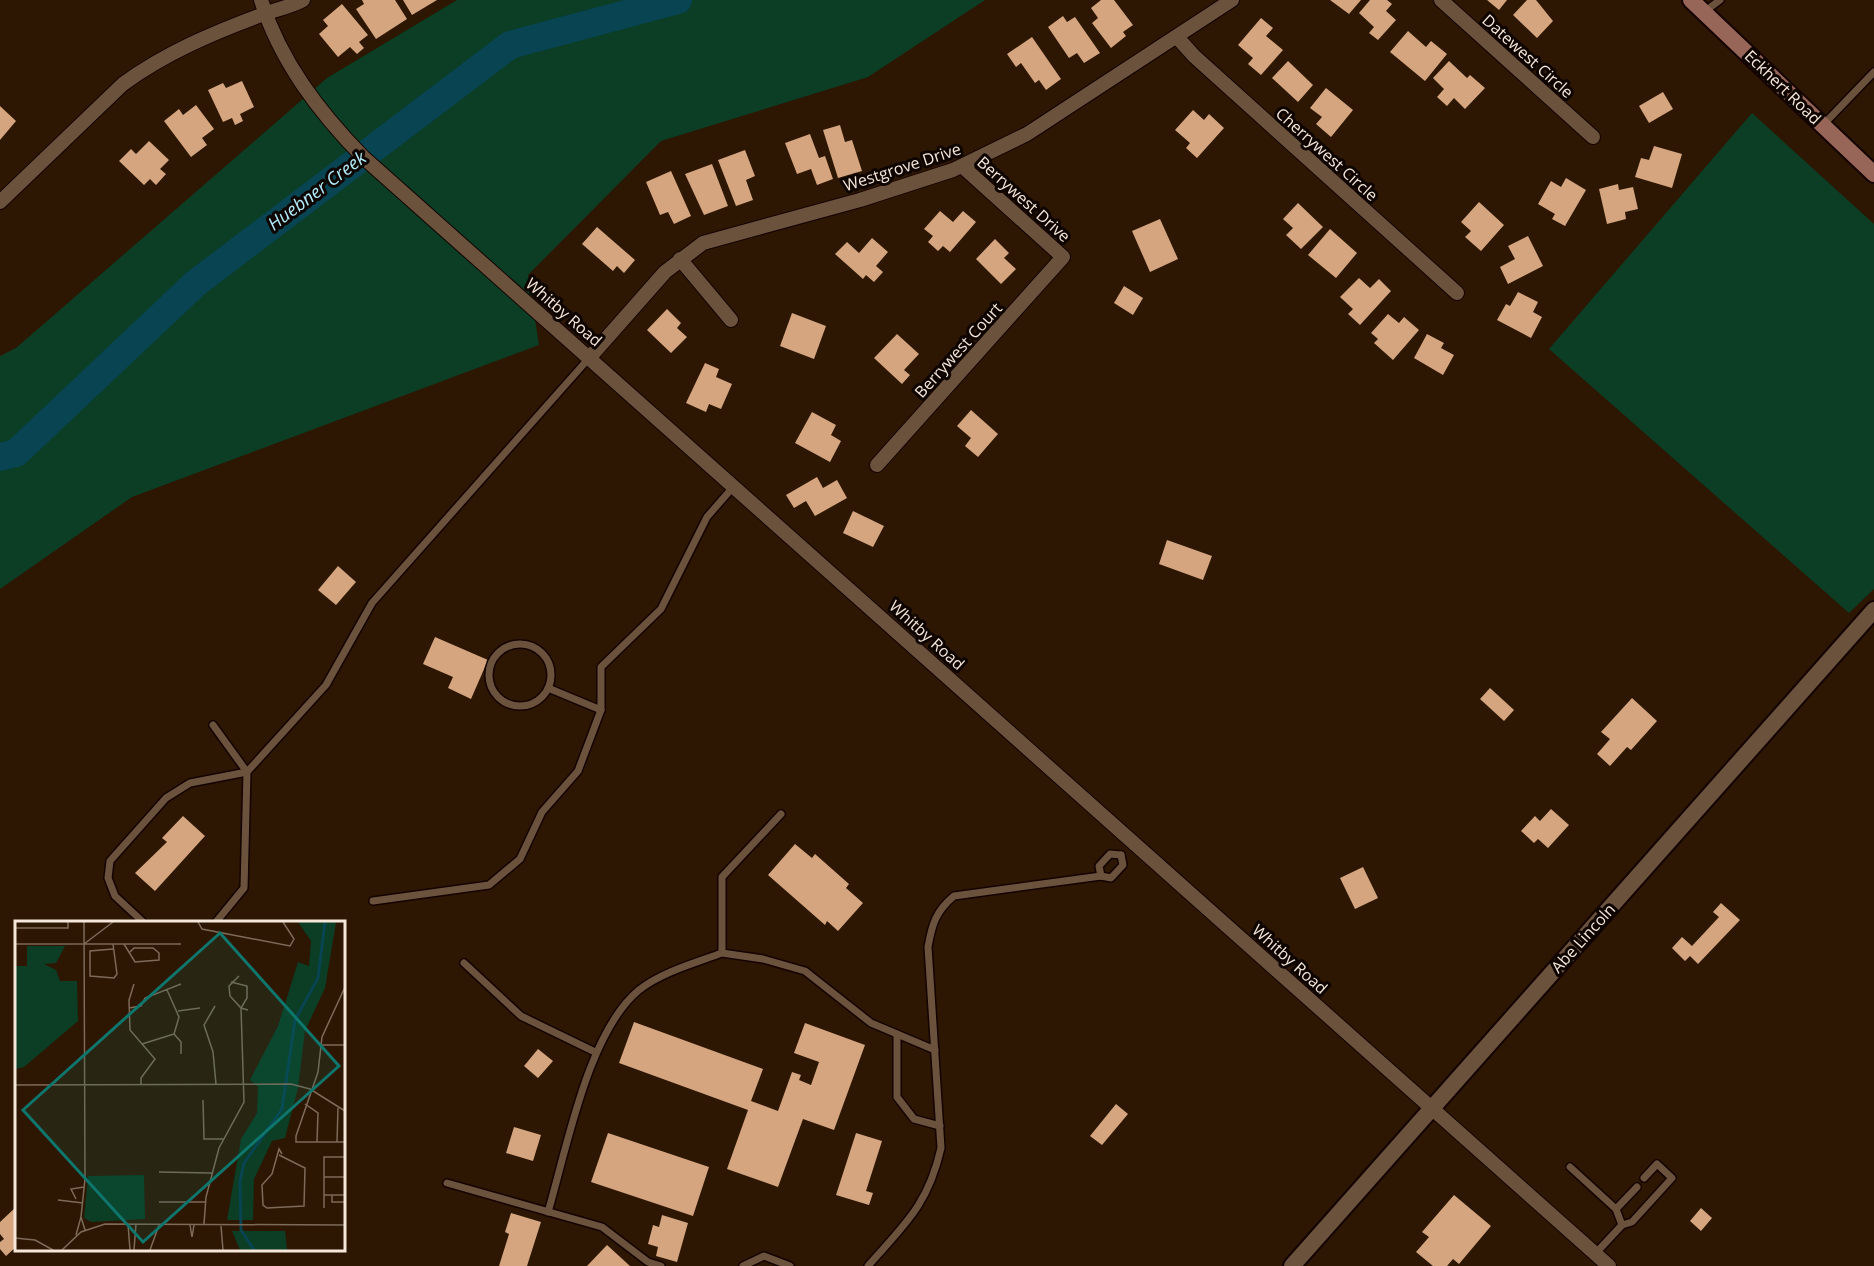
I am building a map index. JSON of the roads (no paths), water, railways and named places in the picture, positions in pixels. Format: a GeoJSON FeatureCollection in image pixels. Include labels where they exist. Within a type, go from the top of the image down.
{"type":"FeatureCollection","features":[{"type":"Feature","properties":{"kind":"main road","name":"Eckhert Road"},"geometry":{"type":"LineString","coordinates":[[1692,0],[1823,125],[1872,168]]}},
{"type":"Feature","properties":{"kind":"street"},"geometry":{"type":"LineString","coordinates":[[0,201],[123,84],[144,69],[165,56],[263,7],[293,6],[303,0]]}},
{"type":"Feature","properties":{"kind":"street","name":"Westgrove Drive"},"geometry":{"type":"LineString","coordinates":[[590,357],[664,272],[703,243],[860,200],[962,166],[1027,134],[1232,0]]}},
{"type":"Feature","properties":{"kind":"street","name":"Datewest Circle"},"geometry":{"type":"LineString","coordinates":[[1441,0],[1593,136]]}},
{"type":"Feature","properties":{"kind":"street","name":"Whitby Road"},"geometry":{"type":"LineString","coordinates":[[263,7],[281,49],[320,109],[363,157],[1609,1266]]}},
{"type":"Feature","properties":{"kind":"street","name":"Cherrywest Circle"},"geometry":{"type":"LineString","coordinates":[[1177,37],[1194,56],[1457,293]]}},
{"type":"Feature","properties":{"kind":"street","name":"Berrywest Drive"},"geometry":{"type":"LineString","coordinates":[[962,166],[1064,257]]}},
{"type":"Feature","properties":{"kind":"street","name":"Berrywest Court"},"geometry":{"type":"LineString","coordinates":[[877,465],[1064,257]]}},
{"type":"Feature","properties":{"kind":"street"},"geometry":{"type":"LineString","coordinates":[[680,259],[731,320]]}},
{"type":"Feature","properties":{"kind":"street","name":"Abe Lincoln"},"geometry":{"type":"LineString","coordinates":[[1292,1266],[1874,610]]}},
{"type":"Feature","properties":{"kind":"lane"},"geometry":{"type":"LineString","coordinates":[[1704,12],[1720,0]]}},
{"type":"Feature","properties":{"kind":"lane"},"geometry":{"type":"LineString","coordinates":[[1823,125],[1874,72]]}},
{"type":"Feature","properties":{"kind":"lane"},"geometry":{"type":"LineString","coordinates":[[142,921],[115,896],[108,878],[110,861],[166,798],[190,783],[247,772],[326,685],[372,603],[458,503],[590,357]]}},
{"type":"Feature","properties":{"kind":"lane"},"geometry":{"type":"LineString","coordinates":[[373,901],[489,885],[520,859],[542,812],[578,771],[601,710],[601,667],[661,609],[707,517],[734,486]]}},
{"type":"Feature","properties":{"kind":"lane"},"geometry":{"type":"LineString","coordinates":[[529,644],[546,657],[551,678],[548,688],[534,703],[525,706],[505,702],[492,688],[489,678],[492,659],[508,646],[529,644]]}},
{"type":"Feature","properties":{"kind":"lane"},"geometry":{"type":"LineString","coordinates":[[548,688],[601,710]]}},
{"type":"Feature","properties":{"kind":"lane"},"geometry":{"type":"LineString","coordinates":[[213,725],[247,772],[244,888],[217,921]]}},
{"type":"Feature","properties":{"kind":"lane"},"geometry":{"type":"LineString","coordinates":[[722,953],[722,877],[781,814]]}},
{"type":"Feature","properties":{"kind":"lane"},"geometry":{"type":"LineString","coordinates":[[1121,855],[1134,841]]}},
{"type":"Feature","properties":{"kind":"lane"},"geometry":{"type":"LineString","coordinates":[[1101,876],[1099,866],[1110,854],[1121,855]]}},
{"type":"Feature","properties":{"kind":"lane"},"geometry":{"type":"LineString","coordinates":[[868,1266],[915,1214],[934,1176],[941,1148],[928,947],[932,923],[940,908],[954,896],[1101,876],[1111,878],[1123,865],[1121,855]]}},
{"type":"Feature","properties":{"kind":"lane"},"geometry":{"type":"LineString","coordinates":[[548,1212],[595,1052],[614,1018],[639,990],[678,969],[722,953],[763,959],[805,971],[871,1023],[935,1050]]}},
{"type":"Feature","properties":{"kind":"lane"},"geometry":{"type":"LineString","coordinates":[[464,963],[521,1016],[595,1052]]}},
{"type":"Feature","properties":{"kind":"lane"},"geometry":{"type":"LineString","coordinates":[[897,1034],[897,1096],[914,1119],[940,1126]]}},
{"type":"Feature","properties":{"kind":"lane"},"geometry":{"type":"LineString","coordinates":[[1595,1254],[1622,1225],[1632,1222],[1672,1178],[1657,1164],[1644,1178]]}},
{"type":"Feature","properties":{"kind":"lane"},"geometry":{"type":"LineString","coordinates":[[1570,1167],[1616,1209],[1622,1225]]}},
{"type":"Feature","properties":{"kind":"lane"},"geometry":{"type":"LineString","coordinates":[[447,1183],[602,1227],[648,1262],[660,1266]]}},
{"type":"Feature","properties":{"kind":"lane"},"geometry":{"type":"LineString","coordinates":[[1616,1209],[1637,1187]]}},
{"type":"Feature","properties":{"kind":"lane"},"geometry":{"type":"LineString","coordinates":[[743,1266],[764,1256],[790,1266]]}},
{"type":"Feature","properties":{"kind":"waterway","name":"Huebner Creek"},"geometry":{"type":"LineString","coordinates":[[0,457],[16,453],[196,283],[510,45],[678,0]]}}]}
